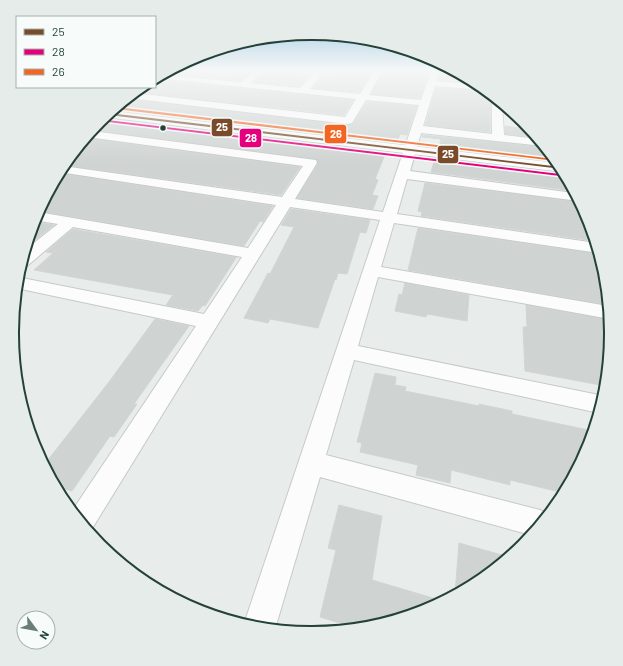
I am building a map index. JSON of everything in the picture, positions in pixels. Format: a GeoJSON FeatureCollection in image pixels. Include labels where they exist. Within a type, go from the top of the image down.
{"type":"FeatureCollection","features":[{"type":"Feature","properties":{"kind":"street"},"geometry":{"type":"LineString","coordinates":[[174,101],[348,121],[360,101]]}},
{"type":"Feature","properties":{"kind":"street"},"geometry":{"type":"LineString","coordinates":[[261,621],[425,103],[405,101]]}},
{"type":"Feature","properties":{"kind":"street"},"geometry":{"type":"LineString","coordinates":[[497,107],[498,138]]}},
{"type":"Feature","properties":{"kind":"street"},"geometry":{"type":"LineString","coordinates":[[117,115],[553,167]]}},
{"type":"Feature","properties":{"kind":"street"},"geometry":{"type":"LineString","coordinates":[[417,129],[533,142]]}},
{"type":"Feature","properties":{"kind":"street"},"geometry":{"type":"LineString","coordinates":[[84,517],[311,164],[97,135]]}},
{"type":"Feature","properties":{"kind":"street"},"geometry":{"type":"LineString","coordinates":[[68,170],[591,247]]}},
{"type":"Feature","properties":{"kind":"street"},"geometry":{"type":"LineString","coordinates":[[403,174],[569,195]]}},
{"type":"Feature","properties":{"kind":"street"},"geometry":{"type":"LineString","coordinates":[[43,217],[253,254]]}},
{"type":"Feature","properties":{"kind":"street"},"geometry":{"type":"LineString","coordinates":[[30,255],[70,222]]}},
{"type":"Feature","properties":{"kind":"street"},"geometry":{"type":"LineString","coordinates":[[372,271],[603,312]]}},
{"type":"Feature","properties":{"kind":"street"},"geometry":{"type":"LineString","coordinates":[[24,284],[209,322]]}},
{"type":"Feature","properties":{"kind":"street"},"geometry":{"type":"LineString","coordinates":[[346,351],[595,403]]}},
{"type":"Feature","properties":{"kind":"street"},"geometry":{"type":"LineString","coordinates":[[311,463],[534,522]]}},
{"type":"Feature","properties":{"kind":"building"},"geometry":{"type":"Polygon","coordinates":[[[133,101],[145,101],[348,125],[353,124],[367,102],[417,106],[407,135],[400,134],[398,140],[391,139],[390,142],[121,111],[133,101]]]}},
{"type":"Feature","properties":{"kind":"building"},"geometry":{"type":"Polygon","coordinates":[[[218,101],[352,101],[344,115],[218,101]]]}},
{"type":"Feature","properties":{"kind":"building"},"geometry":{"type":"Polygon","coordinates":[[[432,101],[491,102],[490,132],[425,125],[432,101]]]}},
{"type":"Feature","properties":{"kind":"building"},"geometry":{"type":"Polygon","coordinates":[[[113,119],[386,152],[375,179],[378,180],[372,195],[378,196],[373,209],[297,198],[318,164],[316,159],[100,131],[113,119]]]}},
{"type":"Feature","properties":{"kind":"building"},"geometry":{"type":"Polygon","coordinates":[[[505,126],[520,128],[527,136],[505,134],[505,126]]]}},
{"type":"Feature","properties":{"kind":"building"},"geometry":{"type":"Polygon","coordinates":[[[422,135],[536,146],[548,160],[439,148],[441,139],[422,137],[422,135]]]}},
{"type":"Feature","properties":{"kind":"building"},"geometry":{"type":"Polygon","coordinates":[[[93,139],[300,167],[281,195],[71,166],[93,139]]]}},
{"type":"Feature","properties":{"kind":"building"},"geometry":{"type":"Polygon","coordinates":[[[435,158],[556,172],[567,190],[431,172],[435,158]]]}},
{"type":"Feature","properties":{"kind":"building"},"geometry":{"type":"Polygon","coordinates":[[[66,174],[273,206],[263,222],[260,221],[244,246],[45,212],[66,174]]]}},
{"type":"Feature","properties":{"kind":"building"},"geometry":{"type":"Polygon","coordinates":[[[425,183],[572,201],[582,221],[588,240],[421,216],[422,212],[418,211],[425,183]]]}},
{"type":"Feature","properties":{"kind":"building"},"geometry":{"type":"Polygon","coordinates":[[[291,209],[370,220],[366,233],[360,232],[347,274],[338,273],[336,280],[335,279],[318,328],[270,319],[268,323],[244,318],[268,273],[270,274],[294,227],[281,225],[291,209]]]}},
{"type":"Feature","properties":{"kind":"building"},"geometry":{"type":"Polygon","coordinates":[[[40,223],[54,225],[35,240],[40,223]]]}},
{"type":"Feature","properties":{"kind":"building"},"geometry":{"type":"Polygon","coordinates":[[[418,228],[593,253],[602,304],[408,270],[418,228]]]}},
{"type":"Feature","properties":{"kind":"building"},"geometry":{"type":"Polygon","coordinates":[[[73,229],[236,258],[205,306],[203,305],[198,311],[166,305],[173,295],[34,270],[53,253],[46,252],[73,229]]]}},
{"type":"Feature","properties":{"kind":"building"},"geometry":{"type":"Polygon","coordinates":[[[405,283],[469,295],[467,321],[427,314],[426,317],[395,311],[399,294],[402,295],[405,283]]]}},
{"type":"Feature","properties":{"kind":"building"},"geometry":{"type":"Polygon","coordinates":[[[526,305],[603,319],[603,352],[599,385],[525,371],[523,327],[527,327],[526,305]]]}},
{"type":"Feature","properties":{"kind":"building"},"geometry":{"type":"Polygon","coordinates":[[[155,319],[189,326],[134,404],[137,404],[114,437],[110,436],[72,491],[64,489],[48,460],[109,382],[155,319]]]}},
{"type":"Feature","properties":{"kind":"building"},"geometry":{"type":"Polygon","coordinates":[[[375,373],[396,377],[395,385],[406,387],[405,391],[512,411],[512,414],[587,430],[574,462],[558,491],[510,480],[510,485],[451,470],[450,483],[416,475],[418,465],[360,452],[362,443],[357,442],[375,373]]]}},
{"type":"Feature","properties":{"kind":"building"},"geometry":{"type":"Polygon","coordinates":[[[339,505],[382,516],[372,580],[434,598],[406,610],[369,620],[342,624],[320,617],[336,550],[328,548],[339,505]]]}},
{"type":"Feature","properties":{"kind":"building"},"geometry":{"type":"Polygon","coordinates":[[[459,543],[502,555],[490,565],[456,587],[459,543]]]}},
{"type":"Feature","properties":{"kind":"transit line","name":"26"},"geometry":{"type":"LineString","coordinates":[[124,109],[547,159]]}},
{"type":"Feature","properties":{"kind":"transit line","name":"25"},"geometry":{"type":"LineString","coordinates":[[117,115],[553,167]]}},
{"type":"Feature","properties":{"kind":"transit line","name":"28"},"geometry":{"type":"LineString","coordinates":[[110,121],[558,175]]}}]}
